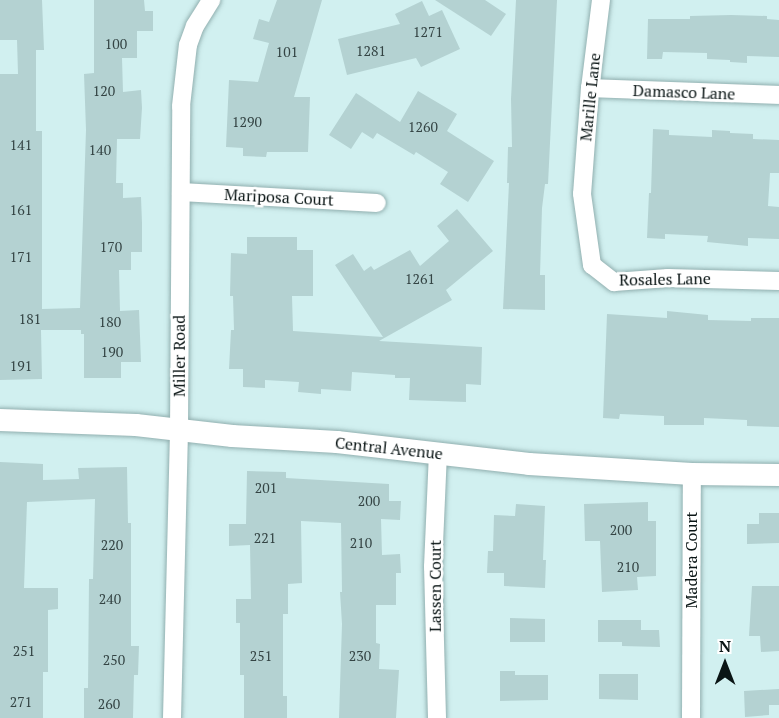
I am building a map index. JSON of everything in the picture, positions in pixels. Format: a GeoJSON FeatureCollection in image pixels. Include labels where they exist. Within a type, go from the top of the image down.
{"type":"FeatureCollection","features":[{"type":"Feature","properties":{"kind":"street","name":"Miller Road"},"geometry":{"type":"LineString","coordinates":[[172,718],[179,430],[183,69],[195,26],[211,0]]}},
{"type":"Feature","properties":{"kind":"street","name":"Marille Lane"},"geometry":{"type":"LineString","coordinates":[[582,194],[590,88],[601,0]]}},
{"type":"Feature","properties":{"kind":"street","name":"Damasco Lane"},"geometry":{"type":"LineString","coordinates":[[590,88],[779,95]]}},
{"type":"Feature","properties":{"kind":"street","name":"Mariposa Court"},"geometry":{"type":"LineString","coordinates":[[181,192],[378,202]]}},
{"type":"Feature","properties":{"kind":"street","name":"Rosales Lane"},"geometry":{"type":"LineString","coordinates":[[582,194],[592,265],[614,282],[668,278],[779,281]]}},
{"type":"Feature","properties":{"kind":"street","name":"Central Avenue"},"geometry":{"type":"LineString","coordinates":[[0,420],[136,425],[337,442],[529,464],[692,474],[779,475]]}},
{"type":"Feature","properties":{"kind":"street","name":"Lassen Court"},"geometry":{"type":"LineString","coordinates":[[437,718],[433,567],[438,453]]}},
{"type":"Feature","properties":{"kind":"street","name":"Madera Court"},"geometry":{"type":"LineString","coordinates":[[691,718],[692,474]]}},
{"type":"Feature","properties":{"kind":"building"},"geometry":{"type":"Polygon","coordinates":[[[0,0],[42,0],[44,50],[36,50],[36,131],[42,131],[42,309],[80,308],[86,130],[84,74],[94,73],[94,0],[144,0],[145,11],[153,11],[153,31],[137,31],[137,58],[122,58],[123,92],[141,90],[142,108],[140,139],[117,139],[116,183],[123,183],[123,198],[141,197],[142,252],[131,252],[131,270],[119,270],[120,311],[139,310],[141,362],[121,362],[121,378],[84,378],[84,334],[81,334],[81,330],[41,330],[42,379],[0,380],[0,74],[18,74],[17,40],[0,40],[0,0]]]}},
{"type":"Feature","properties":{"kind":"building"},"geometry":{"type":"Polygon","coordinates":[[[277,0],[322,0],[294,97],[310,97],[308,152],[267,152],[266,157],[243,156],[243,148],[226,147],[229,80],[258,82],[269,43],[253,39],[259,19],[269,22],[277,0]]]}},
{"type":"Feature","properties":{"kind":"building"},"geometry":{"type":"Polygon","coordinates":[[[435,0],[485,0],[506,14],[491,36],[435,0]]]}},
{"type":"Feature","properties":{"kind":"building"},"geometry":{"type":"Polygon","coordinates":[[[516,0],[557,0],[548,184],[545,184],[542,208],[540,275],[545,275],[545,310],[503,309],[509,183],[507,183],[508,147],[512,147],[511,99],[516,0]]]}},
{"type":"Feature","properties":{"kind":"building"},"geometry":{"type":"Polygon","coordinates":[[[422,1],[429,16],[442,10],[460,49],[421,67],[416,58],[347,75],[338,39],[400,24],[395,14],[422,1]]]}},
{"type":"Feature","properties":{"kind":"building"},"geometry":{"type":"Polygon","coordinates":[[[690,16],[767,16],[767,19],[779,20],[779,57],[747,56],[747,63],[707,59],[707,53],[663,52],[662,59],[647,59],[648,19],[690,19],[690,16]]]}},
{"type":"Feature","properties":{"kind":"building"},"geometry":{"type":"Polygon","coordinates":[[[418,91],[457,114],[447,131],[494,161],[468,202],[440,184],[448,172],[416,152],[414,155],[377,133],[373,139],[362,132],[351,149],[329,135],[356,93],[400,122],[418,91]]]}},
{"type":"Feature","properties":{"kind":"building"},"geometry":{"type":"Polygon","coordinates":[[[653,129],[669,130],[669,135],[712,137],[712,130],[730,131],[730,133],[753,134],[753,139],[779,140],[779,173],[770,173],[768,206],[779,207],[779,239],[748,238],[748,246],[707,242],[708,236],[665,234],[665,239],[647,238],[653,129]]]}},
{"type":"Feature","properties":{"kind":"building"},"geometry":{"type":"Polygon","coordinates":[[[457,209],[493,251],[446,290],[452,300],[379,341],[482,347],[481,385],[466,384],[466,402],[409,400],[410,378],[395,378],[395,375],[352,372],[351,391],[321,389],[321,394],[298,392],[299,382],[265,380],[265,388],[243,387],[243,369],[229,369],[231,330],[234,330],[233,296],[230,296],[231,253],[247,254],[247,237],[297,237],[297,250],[313,250],[313,296],[292,296],[293,331],[383,337],[335,265],[353,254],[364,271],[371,266],[374,270],[410,250],[420,266],[449,241],[437,226],[457,209]]]}},
{"type":"Feature","properties":{"kind":"building"},"geometry":{"type":"Polygon","coordinates":[[[667,311],[708,315],[708,320],[751,321],[751,318],[779,318],[779,427],[747,426],[747,420],[704,418],[704,425],[664,425],[664,416],[620,414],[619,419],[603,418],[607,314],[667,318],[667,311]]]}},
{"type":"Feature","properties":{"kind":"building"},"geometry":{"type":"Polygon","coordinates":[[[0,462],[43,464],[43,480],[79,479],[78,468],[127,467],[128,523],[131,523],[131,646],[139,646],[138,675],[134,675],[133,718],[84,718],[84,688],[88,688],[89,579],[93,579],[95,499],[27,502],[24,588],[58,588],[58,609],[48,610],[48,672],[43,672],[43,718],[0,718],[0,462]]]}},
{"type":"Feature","properties":{"kind":"building"},"geometry":{"type":"Polygon","coordinates":[[[247,471],[286,472],[286,478],[389,484],[389,501],[401,501],[400,520],[381,519],[382,555],[400,554],[401,573],[396,573],[396,605],[376,605],[376,643],[380,644],[379,669],[399,670],[396,718],[339,718],[342,624],[341,523],[301,521],[302,583],[288,584],[288,614],[283,614],[283,696],[287,696],[287,718],[244,718],[244,675],[240,675],[240,623],[236,623],[236,599],[251,599],[250,545],[229,546],[229,524],[246,524],[247,471]]]}},
{"type":"Feature","properties":{"kind":"building"},"geometry":{"type":"Polygon","coordinates":[[[648,502],[648,521],[656,521],[656,576],[637,577],[638,590],[602,592],[600,541],[585,541],[584,504],[648,502]]]}},
{"type":"Feature","properties":{"kind":"building"},"geometry":{"type":"Polygon","coordinates":[[[516,504],[545,506],[543,560],[546,560],[545,588],[504,586],[504,573],[487,573],[488,551],[493,551],[494,515],[515,516],[516,504]]]}},
{"type":"Feature","properties":{"kind":"building"},"geometry":{"type":"Polygon","coordinates":[[[759,513],[779,513],[779,543],[747,544],[747,524],[759,524],[759,513]]]}},
{"type":"Feature","properties":{"kind":"building"},"geometry":{"type":"Polygon","coordinates":[[[752,586],[779,586],[779,651],[761,652],[760,636],[749,636],[752,586]]]}},
{"type":"Feature","properties":{"kind":"building"},"geometry":{"type":"Polygon","coordinates":[[[510,618],[545,619],[545,642],[510,642],[510,618]]]}},
{"type":"Feature","properties":{"kind":"building"},"geometry":{"type":"Polygon","coordinates":[[[598,620],[641,620],[641,630],[659,630],[660,647],[622,646],[622,642],[598,642],[598,620]]]}},
{"type":"Feature","properties":{"kind":"building"},"geometry":{"type":"Polygon","coordinates":[[[500,671],[515,671],[515,675],[548,675],[548,700],[500,701],[500,671]]]}},
{"type":"Feature","properties":{"kind":"building"},"geometry":{"type":"Polygon","coordinates":[[[599,674],[638,674],[638,700],[599,699],[599,674]]]}},
{"type":"Feature","properties":{"kind":"building"},"geometry":{"type":"Polygon","coordinates":[[[779,689],[779,705],[769,705],[769,715],[745,717],[744,691],[779,689]]]}}]}
